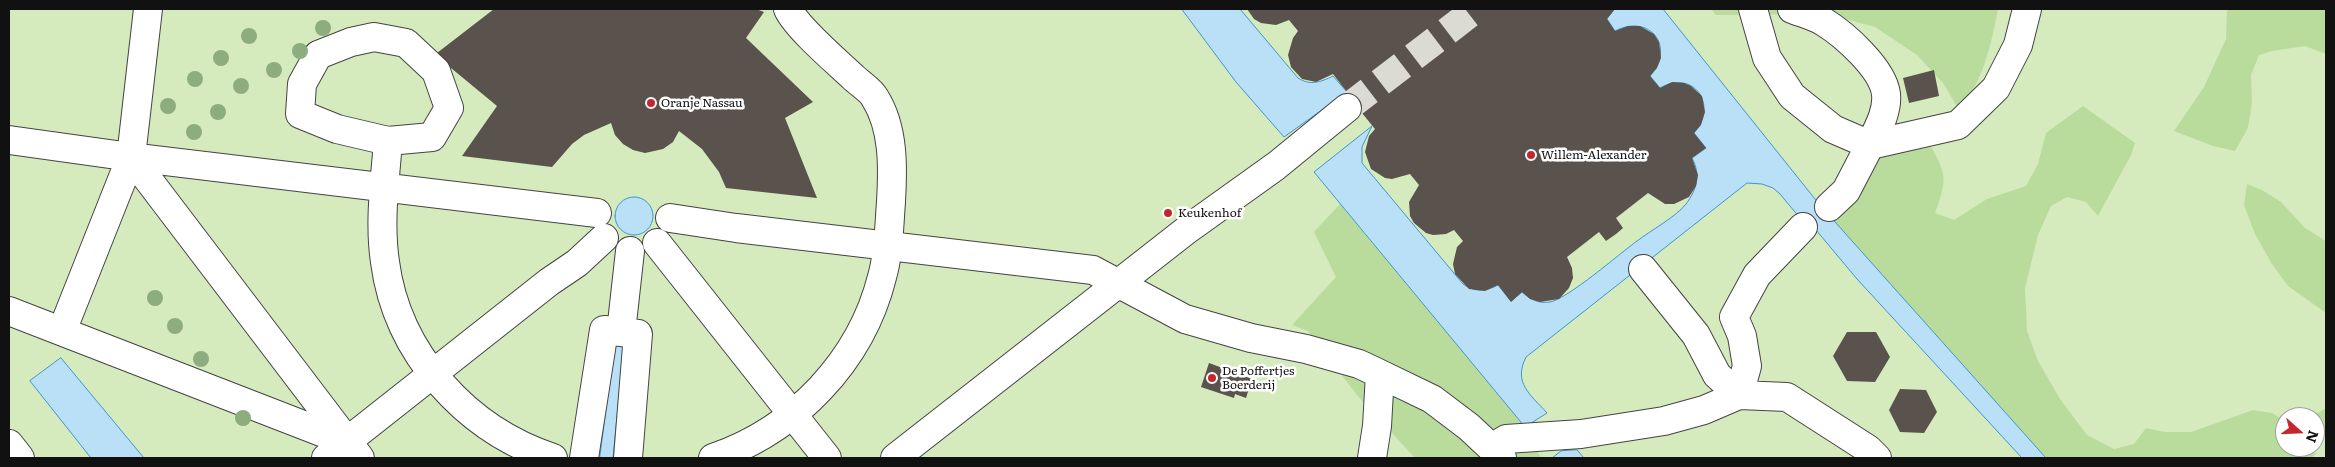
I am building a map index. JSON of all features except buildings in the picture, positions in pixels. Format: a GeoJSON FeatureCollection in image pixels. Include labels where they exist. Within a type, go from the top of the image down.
{"type":"FeatureCollection","features":[{"type":"Feature","properties":{"kind":"street"},"geometry":{"type":"LineString","coordinates":[[62,331],[131,157],[148,9]]}},
{"type":"Feature","properties":{"kind":"street"},"geometry":{"type":"LineString","coordinates":[[713,458],[742,447],[768,432],[792,415],[829,380],[860,334],[878,292],[888,247],[892,156],[887,127],[875,97],[814,40],[788,9]]}},
{"type":"Feature","properties":{"kind":"street"},"geometry":{"type":"LineString","coordinates":[[1753,9],[1768,58],[1792,96],[1833,129],[1870,146],[1958,125],[1996,88],[2018,45],[2027,9]]}},
{"type":"Feature","properties":{"kind":"street"},"geometry":{"type":"LineString","coordinates":[[1792,9],[1823,22],[1854,46],[1876,71],[1886,94],[1884,114],[1870,146],[1846,191],[1829,206]]}},
{"type":"Feature","properties":{"kind":"street"},"geometry":{"type":"LineString","coordinates":[[374,37],[406,43],[436,71],[449,108],[432,137],[388,141],[337,129],[300,114],[302,84],[318,55],[351,42],[374,37]]}},
{"type":"Feature","properties":{"kind":"street"},"geometry":{"type":"LineString","coordinates":[[895,458],[1188,229],[1276,166],[1347,108]]}},
{"type":"Feature","properties":{"kind":"street"},"geometry":{"type":"LineString","coordinates":[[9,140],[384,188],[601,225],[577,263],[549,282],[432,374],[354,450],[326,458]]}},
{"type":"Feature","properties":{"kind":"street"},"geometry":{"type":"LineString","coordinates":[[388,141],[382,238],[390,288],[408,335],[432,374],[460,404],[482,423],[520,446],[553,458]]}},
{"type":"Feature","properties":{"kind":"street"},"geometry":{"type":"LineString","coordinates":[[131,157],[354,450]]}},
{"type":"Feature","properties":{"kind":"street"},"geometry":{"type":"LineString","coordinates":[[670,218],[888,247],[1093,270],[1186,319],[1251,338],[1315,351],[1359,364],[1432,399],[1469,427],[1497,453],[1506,439],[1581,434],[1664,421],[1704,410],[1739,394],[1787,397],[1868,449],[1877,458]]}},
{"type":"Feature","properties":{"kind":"street"},"geometry":{"type":"LineString","coordinates":[[1696,335],[1734,317],[1757,275],[1803,227]]}},
{"type":"Feature","properties":{"kind":"street"},"geometry":{"type":"LineString","coordinates":[[656,243],[828,458]]}},
{"type":"Feature","properties":{"kind":"street"},"geometry":{"type":"LineString","coordinates":[[621,332],[630,251]]}},
{"type":"Feature","properties":{"kind":"street"},"geometry":{"type":"LineString","coordinates":[[1643,269],[1696,335],[1717,375],[1739,394]]}},
{"type":"Feature","properties":{"kind":"street"},"geometry":{"type":"LineString","coordinates":[[9,311],[354,450]]}},
{"type":"Feature","properties":{"kind":"street"},"geometry":{"type":"LineString","coordinates":[[1734,317],[1742,336],[1747,366],[1739,394]]}},
{"type":"Feature","properties":{"kind":"street"},"geometry":{"type":"LineString","coordinates":[[584,458],[604,330],[638,334],[628,458]]}},
{"type":"Feature","properties":{"kind":"street"},"geometry":{"type":"LineString","coordinates":[[1372,458],[1377,426],[1380,374]]}},
{"type":"Feature","properties":{"kind":"street"},"geometry":{"type":"LineString","coordinates":[[9,444],[20,458]]}},
{"type":"Feature","properties":{"kind":"green space","name":"Keukenhof"},"geometry":{"type":"Polygon","coordinates":[[[9,9],[2326,9],[2326,458],[9,458],[9,9]]]}},
{"type":"Feature","properties":{"kind":"green space"},"geometry":{"type":"Polygon","coordinates":[[[1711,9],[1998,9],[1993,35],[1980,76],[1967,99],[1958,108],[1943,83],[1917,55],[1875,27],[1827,14],[1716,15],[1711,9]]]}},
{"type":"Feature","properties":{"kind":"green space"},"geometry":{"type":"Polygon","coordinates":[[[2227,9],[2326,9],[2326,54],[2305,46],[2259,55],[2251,75],[2252,103],[2248,128],[2235,151],[2213,146],[2174,131],[2204,87],[2226,39],[2227,9]]]}},
{"type":"Feature","properties":{"kind":"green space"},"geometry":{"type":"Polygon","coordinates":[[[2083,106],[2135,143],[2131,155],[2098,216],[2086,202],[2067,197],[2051,206],[2038,235],[2025,288],[2027,331],[2038,361],[2060,399],[2087,435],[2114,449],[2134,444],[2146,428],[2165,432],[2191,432],[2253,410],[2275,415],[2275,457],[2312,457],[2046,458],[1829,216],[1878,153],[1931,147],[1937,157],[1944,179],[1935,213],[1954,220],[1987,199],[2026,186],[2038,164],[2046,133],[2083,106]]]}},
{"type":"Feature","properties":{"kind":"green space"},"geometry":{"type":"Polygon","coordinates":[[[2247,184],[2262,190],[2281,202],[2305,228],[2326,241],[2326,313],[2288,286],[2272,264],[2255,234],[2244,205],[2247,184]]]}},
{"type":"Feature","properties":{"kind":"green space"},"geometry":{"type":"Polygon","coordinates":[[[1340,204],[1525,427],[1541,458],[1415,458],[1357,395],[1308,331],[1292,325],[1336,277],[1314,232],[1340,204]]]}},
{"type":"Feature","properties":{"kind":"green space"},"geometry":{"type":"Polygon","coordinates":[[[2326,408],[2326,434],[2325,433],[2326,408]]]}},
{"type":"Feature","properties":{"kind":"water"},"geometry":{"type":"Polygon","coordinates":[[[1182,9],[1240,9],[1298,78],[1307,82],[1315,82],[1333,76],[1347,92],[1284,137],[1236,82],[1182,9]]]}},
{"type":"Feature","properties":{"kind":"water"},"geometry":{"type":"Polygon","coordinates":[[[1615,9],[1663,9],[1819,204],[2046,458],[2022,458],[1857,279],[1816,230],[1800,218],[1780,194],[1773,188],[1762,184],[1747,183],[1526,357],[1522,366],[1522,381],[1529,394],[1547,413],[1525,427],[1314,172],[1372,126],[1362,147],[1362,163],[1463,284],[1471,289],[1480,290],[1498,285],[1511,301],[1522,292],[1538,302],[1550,302],[1558,299],[1569,293],[1682,209],[1693,193],[1696,182],[1695,164],[1692,158],[1706,148],[1694,133],[1701,122],[1704,111],[1703,101],[1699,92],[1692,86],[1683,83],[1672,83],[1660,88],[1650,76],[1657,65],[1660,44],[1648,30],[1639,26],[1615,31],[1607,19],[1615,9]]]}},
{"type":"Feature","properties":{"kind":"water"},"geometry":{"type":"Polygon","coordinates":[[[634,197],[648,202],[653,216],[648,230],[634,235],[620,230],[615,216],[620,202],[634,197]]]}},
{"type":"Feature","properties":{"kind":"water"},"geometry":{"type":"Polygon","coordinates":[[[615,343],[624,345],[613,458],[600,458],[615,343]]]}},
{"type":"Feature","properties":{"kind":"water"},"geometry":{"type":"Polygon","coordinates":[[[61,358],[144,458],[91,458],[30,381],[61,358]]]}},
{"type":"Feature","properties":{"kind":"water"},"geometry":{"type":"Polygon","coordinates":[[[1577,450],[1584,458],[1552,458],[1561,451],[1577,450]]]}},
{"type":"Feature","properties":{"kind":"tunnel"},"geometry":{"type":"LineString","coordinates":[[1347,108],[1476,9]]}},
{"type":"Feature","properties":{"kind":"place","name":"Oranje Nassau"},"geometry":{"type":"Point","coordinates":[651,103]}},
{"type":"Feature","properties":{"kind":"place","name":"Willem-Alexander"},"geometry":{"type":"Point","coordinates":[1531,155]}},
{"type":"Feature","properties":{"kind":"place","name":"Keukenhof"},"geometry":{"type":"Point","coordinates":[1168,213]}},
{"type":"Feature","properties":{"kind":"place","name":"De Poffertjes Boerderij"},"geometry":{"type":"Point","coordinates":[1212,378]}}]}
